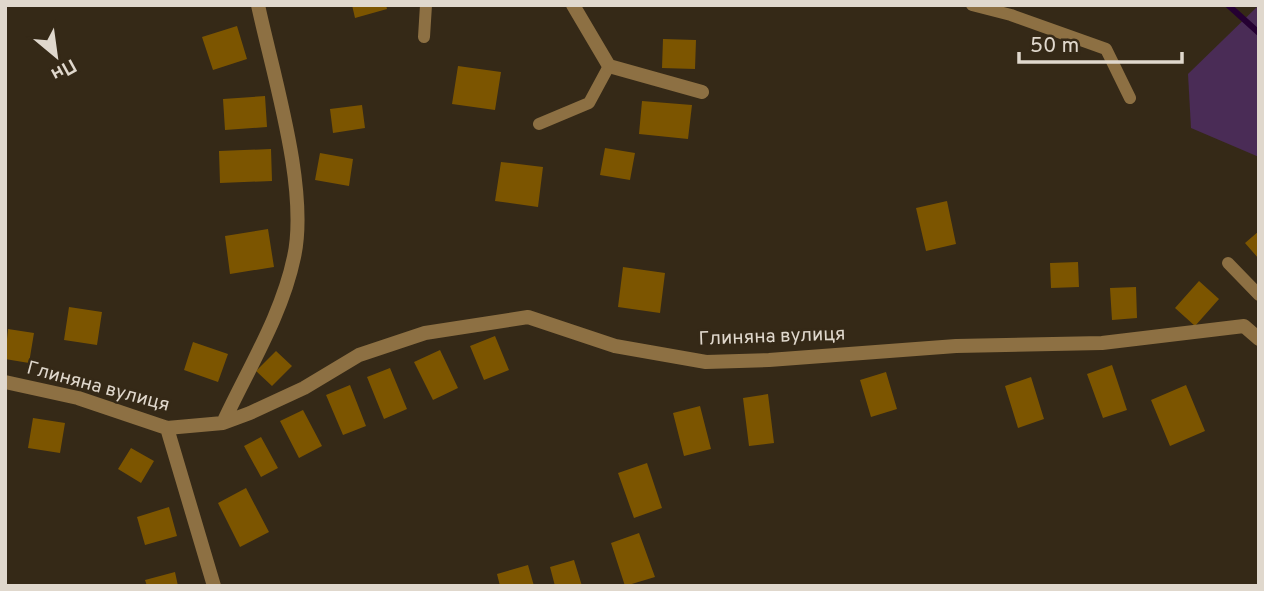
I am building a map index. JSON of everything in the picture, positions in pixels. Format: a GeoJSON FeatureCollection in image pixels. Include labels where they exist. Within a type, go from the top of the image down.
{"type":"FeatureCollection","features":[{"type":"Feature","properties":{"kind":"street"},"geometry":{"type":"LineString","coordinates":[[223,423],[277,311],[295,256],[299,202],[258,5]]}},
{"type":"Feature","properties":{"kind":"street"},"geometry":{"type":"LineString","coordinates":[[573,5],[609,66],[702,92]]}},
{"type":"Feature","properties":{"kind":"street","name":"Глиняна вулиця"},"geometry":{"type":"LineString","coordinates":[[5,383],[79,398],[167,428],[223,423],[304,388],[359,355],[425,333],[528,317],[615,346],[706,362],[956,346],[1102,343],[1244,326],[1259,339]]}},
{"type":"Feature","properties":{"kind":"street"},"geometry":{"type":"LineString","coordinates":[[167,428],[214,586]]}},
{"type":"Feature","properties":{"kind":"lane"},"geometry":{"type":"LineString","coordinates":[[424,37],[425,5]]}},
{"type":"Feature","properties":{"kind":"lane"},"geometry":{"type":"LineString","coordinates":[[972,5],[1011,15],[1106,48],[1130,98]]}},
{"type":"Feature","properties":{"kind":"lane"},"geometry":{"type":"LineString","coordinates":[[539,124],[589,103],[609,66]]}},
{"type":"Feature","properties":{"kind":"lane"},"geometry":{"type":"LineString","coordinates":[[1228,263],[1259,295]]}},
{"type":"Feature","properties":{"kind":"shaded area"},"geometry":{"type":"Polygon","coordinates":[[[1259,5],[1259,157],[1191,128],[1188,74],[1259,5]]]}},
{"type":"Feature","properties":{"kind":"building"},"geometry":{"type":"Polygon","coordinates":[[[352,5],[386,5],[387,9],[355,18],[352,5]]]}},
{"type":"Feature","properties":{"kind":"building"},"geometry":{"type":"Polygon","coordinates":[[[237,26],[247,59],[213,70],[202,37],[237,26]]]}},
{"type":"Feature","properties":{"kind":"building"},"geometry":{"type":"Polygon","coordinates":[[[663,39],[696,40],[695,69],[662,68],[663,39]]]}},
{"type":"Feature","properties":{"kind":"building"},"geometry":{"type":"Polygon","coordinates":[[[458,66],[501,72],[495,110],[452,104],[458,66]]]}},
{"type":"Feature","properties":{"kind":"building"},"geometry":{"type":"Polygon","coordinates":[[[265,96],[267,127],[225,130],[223,99],[265,96]]]}},
{"type":"Feature","properties":{"kind":"building"},"geometry":{"type":"Polygon","coordinates":[[[642,101],[692,105],[688,139],[639,134],[642,101]]]}},
{"type":"Feature","properties":{"kind":"building"},"geometry":{"type":"Polygon","coordinates":[[[362,105],[365,128],[333,133],[330,109],[362,105]]]}},
{"type":"Feature","properties":{"kind":"building"},"geometry":{"type":"Polygon","coordinates":[[[605,148],[635,153],[630,180],[600,175],[605,148]]]}},
{"type":"Feature","properties":{"kind":"building"},"geometry":{"type":"Polygon","coordinates":[[[271,149],[272,181],[220,183],[219,151],[271,149]]]}},
{"type":"Feature","properties":{"kind":"building"},"geometry":{"type":"Polygon","coordinates":[[[320,153],[353,159],[349,186],[315,180],[320,153]]]}},
{"type":"Feature","properties":{"kind":"building"},"geometry":{"type":"Polygon","coordinates":[[[501,162],[543,167],[538,207],[495,201],[501,162]]]}},
{"type":"Feature","properties":{"kind":"building"},"geometry":{"type":"Polygon","coordinates":[[[947,201],[956,244],[926,251],[916,208],[947,201]]]}},
{"type":"Feature","properties":{"kind":"building"},"geometry":{"type":"Polygon","coordinates":[[[268,229],[274,267],[230,274],[225,236],[268,229]]]}},
{"type":"Feature","properties":{"kind":"building"},"geometry":{"type":"Polygon","coordinates":[[[1259,231],[1259,259],[1245,243],[1259,231]]]}},
{"type":"Feature","properties":{"kind":"building"},"geometry":{"type":"Polygon","coordinates":[[[1078,262],[1079,287],[1051,288],[1050,263],[1078,262]]]}},
{"type":"Feature","properties":{"kind":"building"},"geometry":{"type":"Polygon","coordinates":[[[623,267],[665,273],[660,313],[618,307],[623,267]]]}},
{"type":"Feature","properties":{"kind":"building"},"geometry":{"type":"Polygon","coordinates":[[[1199,281],[1219,299],[1195,326],[1175,308],[1199,281]]]}},
{"type":"Feature","properties":{"kind":"building"},"geometry":{"type":"Polygon","coordinates":[[[1136,287],[1137,318],[1112,320],[1110,288],[1136,287]]]}},
{"type":"Feature","properties":{"kind":"building"},"geometry":{"type":"Polygon","coordinates":[[[69,307],[102,312],[97,345],[64,340],[69,307]]]}},
{"type":"Feature","properties":{"kind":"building"},"geometry":{"type":"Polygon","coordinates":[[[8,329],[34,333],[29,363],[5,359],[8,329]]]}},
{"type":"Feature","properties":{"kind":"building"},"geometry":{"type":"Polygon","coordinates":[[[495,336],[509,370],[484,380],[470,346],[495,336]]]}},
{"type":"Feature","properties":{"kind":"building"},"geometry":{"type":"Polygon","coordinates":[[[193,342],[228,354],[218,382],[184,370],[193,342]]]}},
{"type":"Feature","properties":{"kind":"building"},"geometry":{"type":"Polygon","coordinates":[[[440,350],[458,388],[433,400],[414,362],[440,350]]]}},
{"type":"Feature","properties":{"kind":"building"},"geometry":{"type":"Polygon","coordinates":[[[276,351],[292,366],[272,386],[256,371],[276,351]]]}},
{"type":"Feature","properties":{"kind":"building"},"geometry":{"type":"Polygon","coordinates":[[[1112,365],[1127,410],[1103,418],[1087,374],[1112,365]]]}},
{"type":"Feature","properties":{"kind":"building"},"geometry":{"type":"Polygon","coordinates":[[[390,368],[407,409],[384,419],[367,377],[390,368]]]}},
{"type":"Feature","properties":{"kind":"building"},"geometry":{"type":"Polygon","coordinates":[[[886,372],[897,409],[871,417],[860,380],[886,372]]]}},
{"type":"Feature","properties":{"kind":"building"},"geometry":{"type":"Polygon","coordinates":[[[1031,377],[1044,419],[1018,428],[1005,386],[1031,377]]]}},
{"type":"Feature","properties":{"kind":"building"},"geometry":{"type":"Polygon","coordinates":[[[350,385],[366,426],[343,435],[326,395],[350,385]]]}},
{"type":"Feature","properties":{"kind":"building"},"geometry":{"type":"Polygon","coordinates":[[[1186,385],[1205,431],[1170,446],[1151,400],[1186,385]]]}},
{"type":"Feature","properties":{"kind":"building"},"geometry":{"type":"Polygon","coordinates":[[[768,394],[774,443],[749,446],[743,398],[768,394]]]}},
{"type":"Feature","properties":{"kind":"building"},"geometry":{"type":"Polygon","coordinates":[[[700,406],[711,449],[684,456],[673,413],[700,406]]]}},
{"type":"Feature","properties":{"kind":"building"},"geometry":{"type":"Polygon","coordinates":[[[303,410],[322,446],[299,458],[280,421],[303,410]]]}},
{"type":"Feature","properties":{"kind":"building"},"geometry":{"type":"Polygon","coordinates":[[[33,418],[65,423],[60,453],[28,448],[33,418]]]}},
{"type":"Feature","properties":{"kind":"building"},"geometry":{"type":"Polygon","coordinates":[[[261,437],[278,468],[261,477],[244,446],[261,437]]]}},
{"type":"Feature","properties":{"kind":"building"},"geometry":{"type":"Polygon","coordinates":[[[131,448],[154,461],[141,483],[118,469],[131,448]]]}},
{"type":"Feature","properties":{"kind":"building"},"geometry":{"type":"Polygon","coordinates":[[[647,463],[662,508],[634,518],[618,473],[647,463]]]}},
{"type":"Feature","properties":{"kind":"building"},"geometry":{"type":"Polygon","coordinates":[[[246,488],[269,532],[240,547],[218,503],[246,488]]]}},
{"type":"Feature","properties":{"kind":"building"},"geometry":{"type":"Polygon","coordinates":[[[169,507],[177,536],[145,545],[137,517],[169,507]]]}},
{"type":"Feature","properties":{"kind":"building"},"geometry":{"type":"Polygon","coordinates":[[[639,533],[655,577],[625,586],[611,543],[639,533]]]}},
{"type":"Feature","properties":{"kind":"building"},"geometry":{"type":"Polygon","coordinates":[[[574,560],[582,586],[555,586],[550,567],[574,560]]]}},
{"type":"Feature","properties":{"kind":"building"},"geometry":{"type":"Polygon","coordinates":[[[528,565],[534,586],[500,586],[497,574],[528,565]]]}},
{"type":"Feature","properties":{"kind":"building"},"geometry":{"type":"Polygon","coordinates":[[[175,572],[178,586],[147,586],[145,580],[175,572]]]}},
{"type":"Feature","properties":{"kind":"waterway"},"geometry":{"type":"LineString","coordinates":[[1228,5],[1259,33]]}}]}
